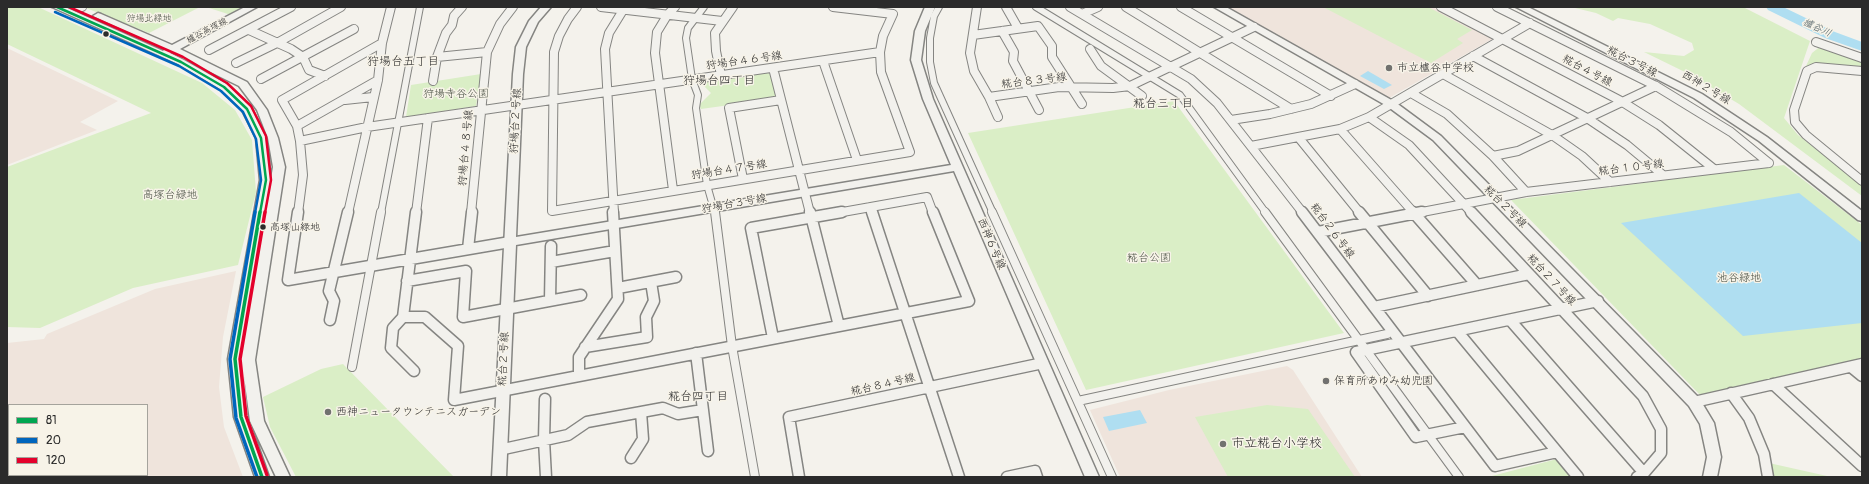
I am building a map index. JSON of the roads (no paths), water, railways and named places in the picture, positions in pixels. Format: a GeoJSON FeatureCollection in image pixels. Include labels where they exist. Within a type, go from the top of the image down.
{"type":"FeatureCollection","features":[{"type":"Feature","properties":{"kind":"street"},"geometry":{"type":"LineString","coordinates":[[58,7],[168,51],[243,84],[262,110],[273,138],[279,167],[248,360],[257,421],[283,477]]}},
{"type":"Feature","properties":{"kind":"street"},"geometry":{"type":"LineString","coordinates":[[79,7],[168,51],[181,62],[224,87],[247,109],[261,138],[266,180],[235,359],[241,417],[262,477]]}},
{"type":"Feature","properties":{"kind":"street"},"geometry":{"type":"LineString","coordinates":[[209,50],[291,7]]}},
{"type":"Feature","properties":{"kind":"street"},"geometry":{"type":"LineString","coordinates":[[236,63],[277,43],[341,7]]}},
{"type":"Feature","properties":{"kind":"street"},"geometry":{"type":"LineString","coordinates":[[330,320],[334,301],[329,291],[336,272],[373,97],[378,80],[382,43],[391,7]]}},
{"type":"Feature","properties":{"kind":"street"},"geometry":{"type":"LineString","coordinates":[[352,367],[420,7]]}},
{"type":"Feature","properties":{"kind":"street"},"geometry":{"type":"LineString","coordinates":[[433,81],[437,57],[446,33],[452,25],[454,16],[462,7]]}},
{"type":"Feature","properties":{"kind":"street","name":"狩場台４８号線"},"geometry":{"type":"LineString","coordinates":[[468,249],[487,52],[500,24],[513,7]]}},
{"type":"Feature","properties":{"kind":"street","name":"狩場台２号線"},"geometry":{"type":"LineString","coordinates":[[510,242],[521,48],[534,21],[546,7]]}},
{"type":"Feature","properties":{"kind":"street"},"geometry":{"type":"LineString","coordinates":[[553,100],[554,52],[562,30],[577,7]]}},
{"type":"Feature","properties":{"kind":"street"},"geometry":{"type":"LineString","coordinates":[[601,7],[624,8],[695,18],[722,20]]}},
{"type":"Feature","properties":{"kind":"street"},"geometry":{"type":"LineString","coordinates":[[673,190],[655,53],[657,32],[668,14],[675,7]]}},
{"type":"Feature","properties":{"kind":"street"},"geometry":{"type":"LineString","coordinates":[[704,7],[688,28],[686,38],[692,79],[698,95],[696,108],[708,185],[714,208],[732,346],[755,477]]}},
{"type":"Feature","properties":{"kind":"street"},"geometry":{"type":"LineString","coordinates":[[721,75],[716,51],[715,33],[722,20],[733,7]]}},
{"type":"Feature","properties":{"kind":"street"},"geometry":{"type":"LineString","coordinates":[[833,7],[892,14],[883,36],[880,52]]}},
{"type":"Feature","properties":{"kind":"street","name":"西神６号線"},"geometry":{"type":"LineString","coordinates":[[930,7],[920,31],[916,60],[928,99],[1092,477]]}},
{"type":"Feature","properties":{"kind":"street"},"geometry":{"type":"LineString","coordinates":[[939,7],[934,16],[930,38],[930,62],[934,83],[1112,477]]}},
{"type":"Feature","properties":{"kind":"street","name":"糀台８３号線"},"geometry":{"type":"LineString","coordinates":[[977,7],[970,53],[974,71],[989,97],[1059,87],[1113,88],[1130,86],[1151,78],[1254,27]]}},
{"type":"Feature","properties":{"kind":"street"},"geometry":{"type":"LineString","coordinates":[[1006,7],[1018,28]]}},
{"type":"Feature","properties":{"kind":"street"},"geometry":{"type":"LineString","coordinates":[[1036,7],[1180,95],[1367,350]]}},
{"type":"Feature","properties":{"kind":"street","name":"糀台２６号線"},"geometry":{"type":"LineString","coordinates":[[1070,7],[1172,67],[1191,79],[1207,93],[1231,120],[1318,232],[1495,466],[1556,452]]}},
{"type":"Feature","properties":{"kind":"street"},"geometry":{"type":"LineString","coordinates":[[1082,14],[1098,7]]}},
{"type":"Feature","properties":{"kind":"street"},"geometry":{"type":"LineString","coordinates":[[1126,7],[1291,109]]}},
{"type":"Feature","properties":{"kind":"street"},"geometry":{"type":"LineString","coordinates":[[1181,7],[1331,96]]}},
{"type":"Feature","properties":{"kind":"street","name":"糀台２号線"},"geometry":{"type":"LineString","coordinates":[[1219,7],[1391,104],[1437,138],[1598,301],[1694,402],[1707,423],[1714,457],[1710,477]]}},
{"type":"Feature","properties":{"kind":"street","name":"糀台４号線"},"geometry":{"type":"LineString","coordinates":[[1441,7],[1621,101],[1659,125],[1714,169]]}},
{"type":"Feature","properties":{"kind":"street","name":"糀台３号線"},"geometry":{"type":"LineString","coordinates":[[1497,7],[1656,86],[1698,110],[1731,132],[1769,162]]}},
{"type":"Feature","properties":{"kind":"street","name":"西神２号線"},"geometry":{"type":"LineString","coordinates":[[1521,7],[1653,72],[1698,96],[1763,139],[1862,217]]}},
{"type":"Feature","properties":{"kind":"street","name":"西神２号線"},"geometry":{"type":"LineString","coordinates":[[1531,7],[1659,69],[1704,94],[1771,138],[1862,206]]}},
{"type":"Feature","properties":{"kind":"street"},"geometry":{"type":"LineString","coordinates":[[579,376],[579,357],[618,299],[604,48],[609,33],[624,8]]}},
{"type":"Feature","properties":{"kind":"street","name":"櫨谷高塚線"},"geometry":{"type":"LineString","coordinates":[[168,51],[256,9]]}},
{"type":"Feature","properties":{"kind":"street"},"geometry":{"type":"LineString","coordinates":[[1251,146],[1340,129],[1369,117],[1530,23]]}},
{"type":"Feature","properties":{"kind":"street"},"geometry":{"type":"LineString","coordinates":[[973,35],[1038,26],[1052,46],[1052,57],[1082,104]]}},
{"type":"Feature","properties":{"kind":"street"},"geometry":{"type":"LineString","coordinates":[[261,79],[354,29]]}},
{"type":"Feature","properties":{"kind":"street"},"geometry":{"type":"LineString","coordinates":[[249,30],[258,36],[277,43],[303,57],[309,70],[325,76]]}},
{"type":"Feature","properties":{"kind":"street"},"geometry":{"type":"LineString","coordinates":[[1002,31],[1014,52],[1012,61],[1039,110]]}},
{"type":"Feature","properties":{"kind":"street"},"geometry":{"type":"LineString","coordinates":[[1816,42],[1862,58]]}},
{"type":"Feature","properties":{"kind":"street"},"geometry":{"type":"LineString","coordinates":[[382,43],[282,100],[296,126],[300,141],[303,175],[288,280],[510,242]]}},
{"type":"Feature","properties":{"kind":"street"},"geometry":{"type":"LineString","coordinates":[[1090,49],[1101,66],[1142,96]]}},
{"type":"Feature","properties":{"kind":"street"},"geometry":{"type":"LineString","coordinates":[[437,57],[487,52]]}},
{"type":"Feature","properties":{"kind":"street","name":"狩場台４６号線"},"geometry":{"type":"LineString","coordinates":[[300,141],[332,133],[399,122],[880,52]]}},
{"type":"Feature","properties":{"kind":"street","name":"狩場台４７号線"},"geometry":{"type":"LineString","coordinates":[[553,100],[552,211],[910,152],[880,72],[880,52]]}},
{"type":"Feature","properties":{"kind":"street"},"geometry":{"type":"LineString","coordinates":[[1473,56],[1587,118],[1627,144],[1663,175]]}},
{"type":"Feature","properties":{"kind":"street"},"geometry":{"type":"LineString","coordinates":[[823,61],[857,160]]}},
{"type":"Feature","properties":{"kind":"street"},"geometry":{"type":"LineString","coordinates":[[1862,71],[1816,67],[1807,71],[1794,110],[1795,122],[1806,135],[1862,181]]}},
{"type":"Feature","properties":{"kind":"street"},"geometry":{"type":"LineString","coordinates":[[773,68],[839,326]]}},
{"type":"Feature","properties":{"kind":"street"},"geometry":{"type":"LineString","coordinates":[[1443,74],[1552,135],[1582,156],[1610,182]]}},
{"type":"Feature","properties":{"kind":"street"},"geometry":{"type":"LineString","coordinates":[[296,126],[378,80]]}},
{"type":"Feature","properties":{"kind":"street"},"geometry":{"type":"LineString","coordinates":[[1231,120],[1311,104],[1355,84]]}},
{"type":"Feature","properties":{"kind":"street"},"geometry":{"type":"LineString","coordinates":[[1492,156],[1518,151],[1621,101],[1656,86]]}},
{"type":"Feature","properties":{"kind":"street"},"geometry":{"type":"LineString","coordinates":[[1411,93],[1447,114],[1492,156],[1526,192]]}},
{"type":"Feature","properties":{"kind":"street"},"geometry":{"type":"LineString","coordinates":[[342,100],[373,97]]}},
{"type":"Feature","properties":{"kind":"street"},"geometry":{"type":"LineString","coordinates":[[989,97],[998,117]]}},
{"type":"Feature","properties":{"kind":"street"},"geometry":{"type":"LineString","coordinates":[[743,179],[729,108],[781,100]]}},
{"type":"Feature","properties":{"kind":"street","name":"糀台２７号線"},"geometry":{"type":"LineString","coordinates":[[1369,117],[1409,145],[1560,309],[1643,396],[1661,429],[1661,453],[1640,475]]}},
{"type":"Feature","properties":{"kind":"street"},"geometry":{"type":"LineString","coordinates":[[414,371],[390,348],[393,328],[403,317],[428,118]]}},
{"type":"Feature","properties":{"kind":"street"},"geometry":{"type":"LineString","coordinates":[[1340,129],[1477,285]]}},
{"type":"Feature","properties":{"kind":"street"},"geometry":{"type":"LineString","coordinates":[[1299,138],[1428,296]]}},
{"type":"Feature","properties":{"kind":"street","name":"糀台１０号線"},"geometry":{"type":"LineString","coordinates":[[1318,232],[1526,192],[1769,162]]}},
{"type":"Feature","properties":{"kind":"street","name":"狩場台３号線"},"geometry":{"type":"LineString","coordinates":[[510,242],[958,167]]}},
{"type":"Feature","properties":{"kind":"street"},"geometry":{"type":"LineString","coordinates":[[403,317],[425,317],[458,346],[454,400],[969,301],[927,197],[751,228],[773,338]]}},
{"type":"Feature","properties":{"kind":"street"},"geometry":{"type":"LineString","coordinates":[[870,207],[959,477]]}},
{"type":"Feature","properties":{"kind":"street","name":"糀台２号線"},"geometry":{"type":"LineString","coordinates":[[499,477],[499,450],[510,242]]}},
{"type":"Feature","properties":{"kind":"street"},"geometry":{"type":"LineString","coordinates":[[550,300],[551,246]]}},
{"type":"Feature","properties":{"kind":"street"},"geometry":{"type":"LineString","coordinates":[[551,262],[616,251]]}},
{"type":"Feature","properties":{"kind":"street"},"geometry":{"type":"LineString","coordinates":[[407,281],[466,271],[463,317],[581,295]]}},
{"type":"Feature","properties":{"kind":"street"},"geometry":{"type":"LineString","coordinates":[[1374,307],[1529,274]]}},
{"type":"Feature","properties":{"kind":"street"},"geometry":{"type":"LineString","coordinates":[[618,288],[676,277]]}},
{"type":"Feature","properties":{"kind":"street"},"geometry":{"type":"LineString","coordinates":[[585,347],[647,337],[646,317],[654,302],[651,282]]}},
{"type":"Feature","properties":{"kind":"street"},"geometry":{"type":"LineString","coordinates":[[1465,427],[1416,437],[1356,352],[1598,301]]}},
{"type":"Feature","properties":{"kind":"street"},"geometry":{"type":"LineString","coordinates":[[1510,320],[1640,475]]}},
{"type":"Feature","properties":{"kind":"street"},"geometry":{"type":"LineString","coordinates":[[1457,331],[1578,477]]}},
{"type":"Feature","properties":{"kind":"street"},"geometry":{"type":"LineString","coordinates":[[1078,401],[1387,334]]}},
{"type":"Feature","properties":{"kind":"street"},"geometry":{"type":"LineString","coordinates":[[696,353],[708,451]]}},
{"type":"Feature","properties":{"kind":"street","name":"糀台８４号線"},"geometry":{"type":"LineString","coordinates":[[800,477],[789,417],[1043,363]]}},
{"type":"Feature","properties":{"kind":"street"},"geometry":{"type":"LineString","coordinates":[[1694,402],[1862,364]]}},
{"type":"Feature","properties":{"kind":"street"},"geometry":{"type":"LineString","coordinates":[[1851,367],[1862,376]]}},
{"type":"Feature","properties":{"kind":"street"},"geometry":{"type":"LineString","coordinates":[[1773,384],[1862,466]]}},
{"type":"Feature","properties":{"kind":"street"},"geometry":{"type":"LineString","coordinates":[[1731,394],[1749,418],[1764,454],[1768,477]]}},
{"type":"Feature","properties":{"kind":"street"},"geometry":{"type":"LineString","coordinates":[[545,399],[544,440],[546,477]]}},
{"type":"Feature","properties":{"kind":"street"},"geometry":{"type":"LineString","coordinates":[[499,450],[568,435],[587,422],[662,408],[678,414],[703,410]]}},
{"type":"Feature","properties":{"kind":"street"},"geometry":{"type":"LineString","coordinates":[[631,458],[643,439],[641,412]]}},
{"type":"Feature","properties":{"kind":"street"},"geometry":{"type":"LineString","coordinates":[[1429,434],[1459,477]]}},
{"type":"Feature","properties":{"kind":"street"},"geometry":{"type":"LineString","coordinates":[[1007,477],[1034,471],[1037,477]]}},
{"type":"Feature","properties":{"kind":"water"},"geometry":{"type":"Polygon","coordinates":[[[1368,71],[1392,85],[1384,89],[1360,76],[1368,71]]]}},
{"type":"Feature","properties":{"kind":"water"},"geometry":{"type":"Polygon","coordinates":[[[1799,193],[1862,243],[1862,323],[1743,336],[1621,223],[1799,193]]]}},
{"type":"Feature","properties":{"kind":"water"},"geometry":{"type":"Polygon","coordinates":[[[1140,410],[1147,423],[1109,431],[1103,417],[1140,410]]]}},
{"type":"Feature","properties":{"kind":"waterway","name":"櫨谷川"},"geometry":{"type":"LineString","coordinates":[[1773,7],[1830,35],[1862,47]]}},
{"type":"Feature","properties":{"kind":"place","name":"市立櫨谷中学校"},"geometry":{"type":"Point","coordinates":[1389,68]}},
{"type":"Feature","properties":{"kind":"place","name":"高塚山緑地"},"geometry":{"type":"Point","coordinates":[263,227]}},
{"type":"Feature","properties":{"kind":"place","name":"保育所あゆみ幼児園"},"geometry":{"type":"Point","coordinates":[1326,381]}},
{"type":"Feature","properties":{"kind":"place","name":"西神ニュータウンテニスガーデン"},"geometry":{"type":"Point","coordinates":[328,412]}},
{"type":"Feature","properties":{"kind":"place","name":"市立糀台小学校"},"geometry":{"type":"Point","coordinates":[1223,444]}},
{"type":"Feature","properties":{"kind":"district","name":"狩場台五丁目"},"geometry":{"type":"Point","coordinates":[403,62]}},
{"type":"Feature","properties":{"kind":"district","name":"狩場台四丁目"},"geometry":{"type":"Point","coordinates":[719,81]}},
{"type":"Feature","properties":{"kind":"district","name":"糀台三丁目"},"geometry":{"type":"Point","coordinates":[1163,104]}},
{"type":"Feature","properties":{"kind":"district","name":"糀台四丁目"},"geometry":{"type":"Point","coordinates":[698,397]}},
{"type":"Feature","properties":{"kind":"park label","name":"狩場北緑地"},"geometry":{"type":"Point","coordinates":[149,19]}},
{"type":"Feature","properties":{"kind":"park label","name":"狩場寺谷公園"},"geometry":{"type":"Point","coordinates":[456,94]}},
{"type":"Feature","properties":{"kind":"park label","name":"高塚台緑地"},"geometry":{"type":"Point","coordinates":[170,195]}},
{"type":"Feature","properties":{"kind":"park label","name":"糀台公園"},"geometry":{"type":"Point","coordinates":[1149,258]}},
{"type":"Feature","properties":{"kind":"park label","name":"池谷緑地"},"geometry":{"type":"Point","coordinates":[1739,278]}}]}
